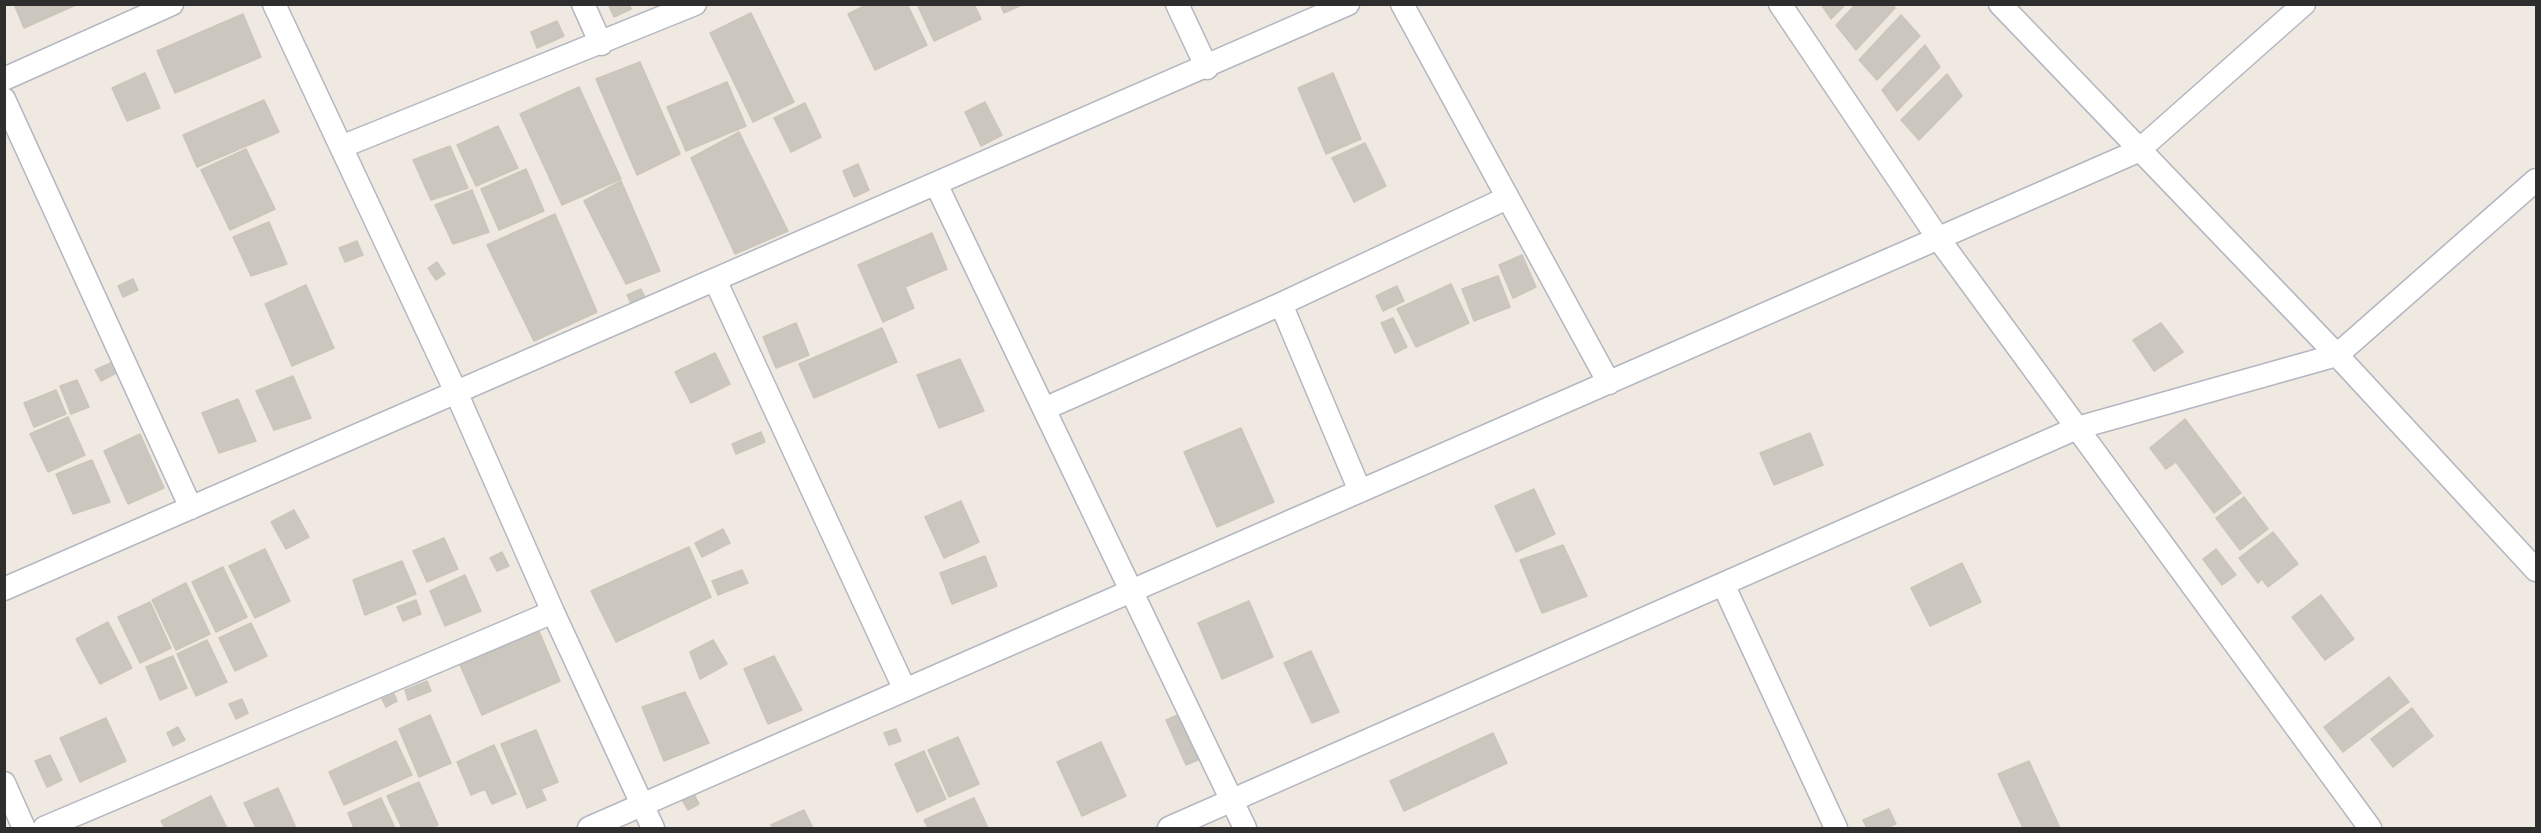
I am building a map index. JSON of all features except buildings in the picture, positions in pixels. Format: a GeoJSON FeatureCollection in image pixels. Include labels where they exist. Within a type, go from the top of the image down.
{"type":"FeatureCollection","features":[{"type":"Feature","properties":{"kind":"street"},"geometry":{"type":"LineString","coordinates":[[4,79],[172,4]]}},
{"type":"Feature","properties":{"kind":"street"},"geometry":{"type":"LineString","coordinates":[[274,4],[456,392],[553,612],[653,828]]}},
{"type":"Feature","properties":{"kind":"street"},"geometry":{"type":"LineString","coordinates":[[583,4],[601,44]]}},
{"type":"Feature","properties":{"kind":"street"},"geometry":{"type":"LineString","coordinates":[[341,147],[601,44],[694,4]]}},
{"type":"Feature","properties":{"kind":"street"},"geometry":{"type":"LineString","coordinates":[[1177,4],[1207,68]]}},
{"type":"Feature","properties":{"kind":"street"},"geometry":{"type":"LineString","coordinates":[[4,589],[1207,68],[1348,4]]}},
{"type":"Feature","properties":{"kind":"street"},"geometry":{"type":"LineString","coordinates":[[1402,4],[1609,383]]}},
{"type":"Feature","properties":{"kind":"street"},"geometry":{"type":"LineString","coordinates":[[1780,4],[1938,238],[2363,827]]}},
{"type":"Feature","properties":{"kind":"street"},"geometry":{"type":"LineString","coordinates":[[2000,4],[2138,151],[2337,356],[2536,570]]}},
{"type":"Feature","properties":{"kind":"street"},"geometry":{"type":"LineString","coordinates":[[589,828],[2138,151],[2304,4]]}},
{"type":"Feature","properties":{"kind":"street"},"geometry":{"type":"LineString","coordinates":[[4,99],[191,508]]}},
{"type":"Feature","properties":{"kind":"street"},"geometry":{"type":"LineString","coordinates":[[1169,828],[2077,428],[2337,356],[2536,180]]}},
{"type":"Feature","properties":{"kind":"street"},"geometry":{"type":"LineString","coordinates":[[936,184],[1245,828]]}},
{"type":"Feature","properties":{"kind":"street"},"geometry":{"type":"LineString","coordinates":[[1044,409],[1281,304],[1507,198]]}},
{"type":"Feature","properties":{"kind":"street"},"geometry":{"type":"LineString","coordinates":[[714,280],[905,690]]}},
{"type":"Feature","properties":{"kind":"street"},"geometry":{"type":"LineString","coordinates":[[1281,304],[1360,491]]}},
{"type":"Feature","properties":{"kind":"street"},"geometry":{"type":"LineString","coordinates":[[1723,584],[1836,828]]}},
{"type":"Feature","properties":{"kind":"street"},"geometry":{"type":"LineString","coordinates":[[44,828],[553,612]]}},
{"type":"Feature","properties":{"kind":"street"},"geometry":{"type":"LineString","coordinates":[[4,783],[10,809],[24,828]]}}]}
